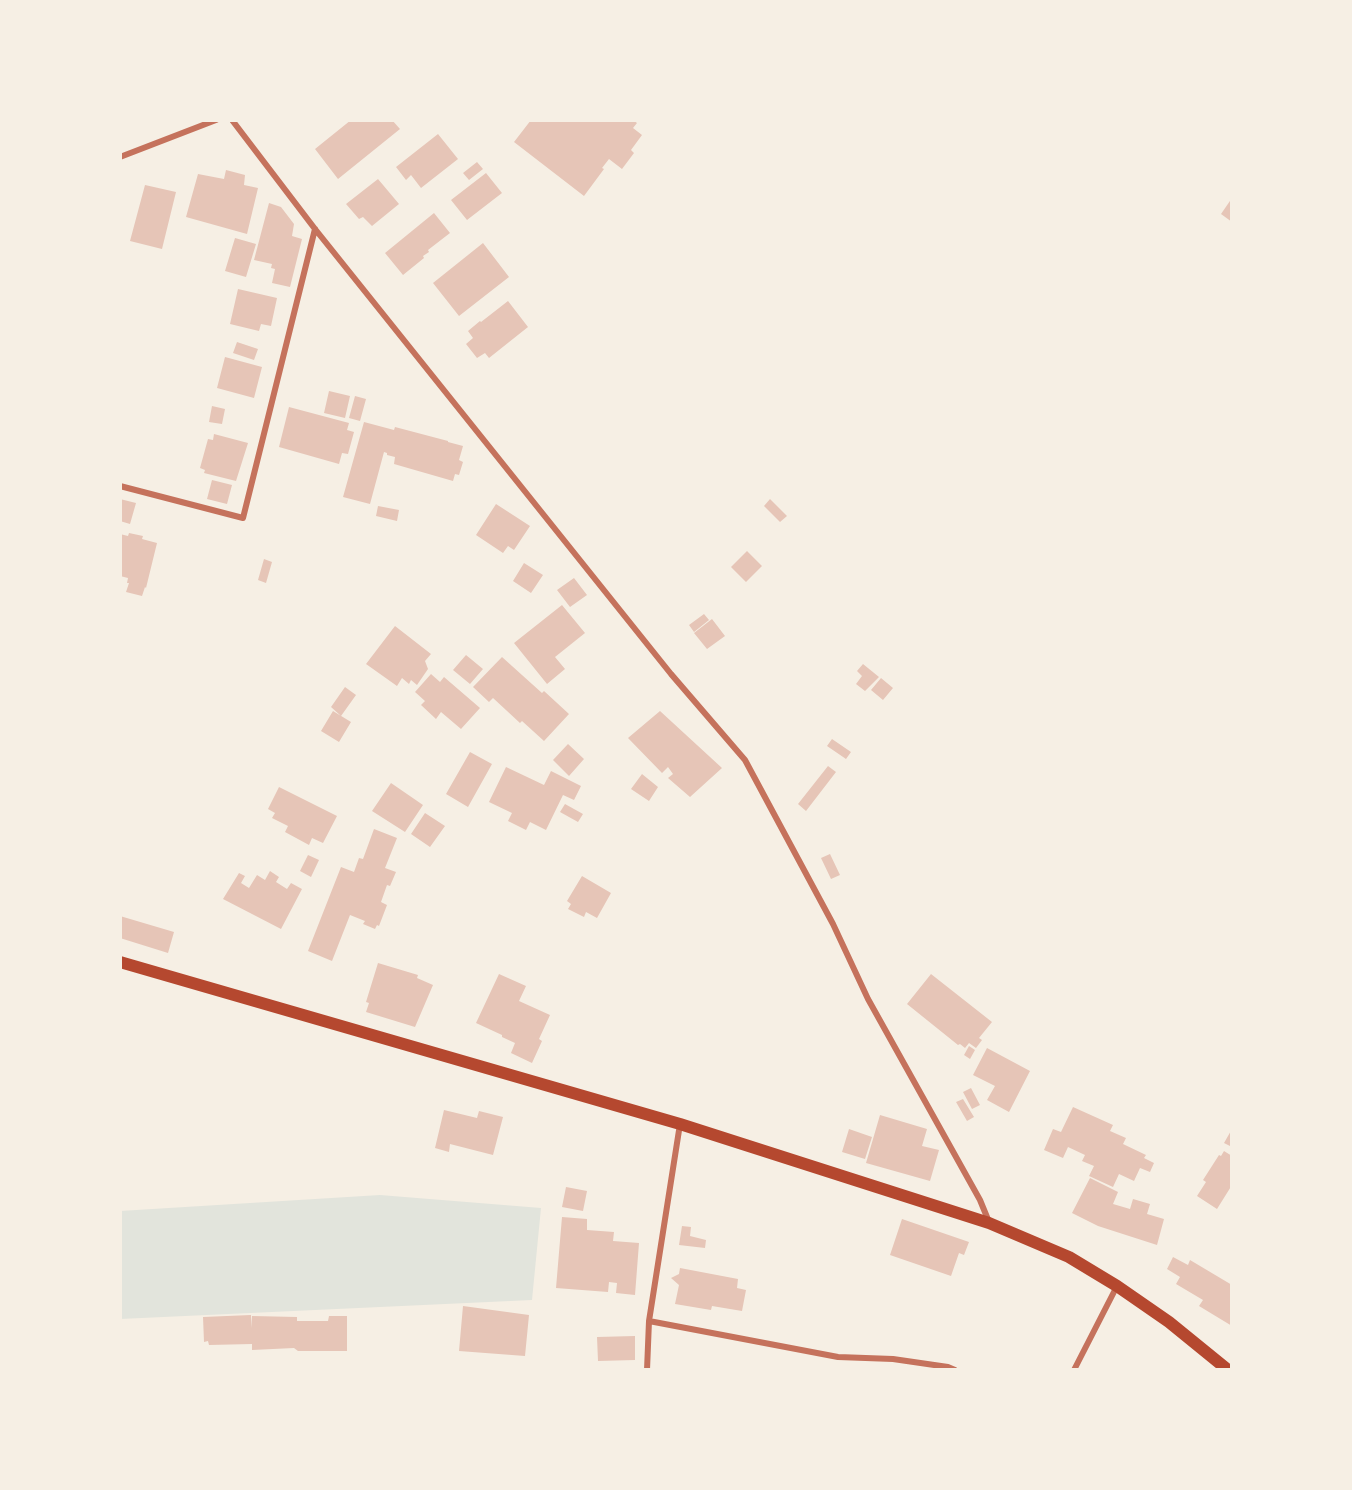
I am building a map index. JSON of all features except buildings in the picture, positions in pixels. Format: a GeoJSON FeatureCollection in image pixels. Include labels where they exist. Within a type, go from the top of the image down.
{"type":"FeatureCollection","features":[{"type":"Feature","properties":{"kind":"main road"},"geometry":{"type":"LineString","coordinates":[[120,962],[680,1124],[989,1222],[1069,1257],[1117,1286],[1169,1322],[1228,1370]]}},
{"type":"Feature","properties":{"kind":"street"},"geometry":{"type":"LineString","coordinates":[[120,157],[216,120]]}},
{"type":"Feature","properties":{"kind":"street"},"geometry":{"type":"LineString","coordinates":[[232,120],[315,229],[671,674],[745,760],[833,924],[868,999],[980,1200],[989,1222]]}},
{"type":"Feature","properties":{"kind":"street"},"geometry":{"type":"LineString","coordinates":[[120,486],[243,518],[315,229]]}},
{"type":"Feature","properties":{"kind":"street"},"geometry":{"type":"LineString","coordinates":[[647,1370],[650,1321],[680,1124]]}},
{"type":"Feature","properties":{"kind":"street"},"geometry":{"type":"LineString","coordinates":[[1074,1370],[1117,1286]]}},
{"type":"Feature","properties":{"kind":"street"},"geometry":{"type":"LineString","coordinates":[[650,1321],[838,1357],[893,1359],[955,1370]]}},
{"type":"Feature","properties":{"kind":"shaded area"},"geometry":{"type":"Polygon","coordinates":[[[380,1195],[541,1208],[532,1300],[120,1319],[120,1211],[380,1195]]]}}]}
